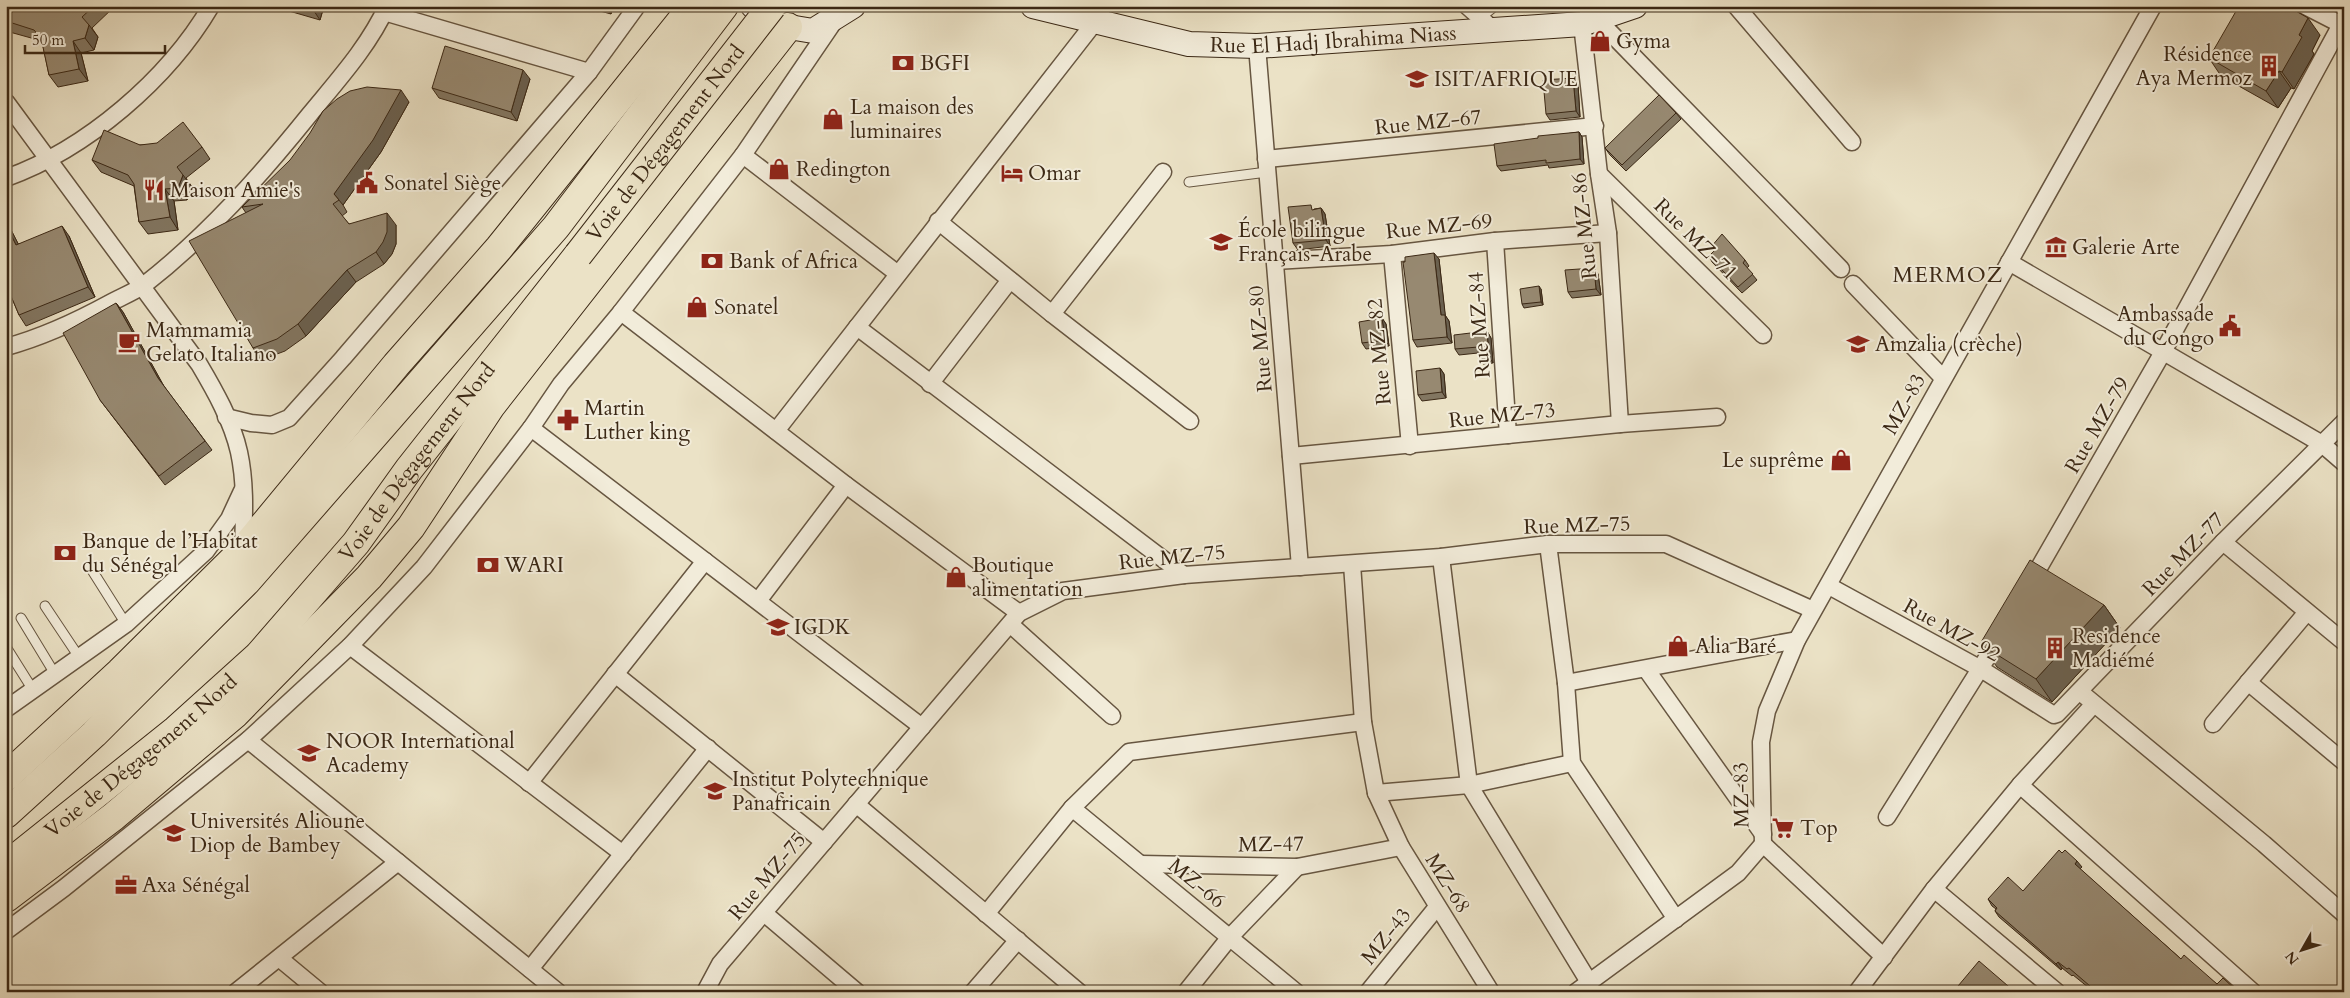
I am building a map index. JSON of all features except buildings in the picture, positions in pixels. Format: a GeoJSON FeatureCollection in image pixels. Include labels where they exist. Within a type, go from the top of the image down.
{"type":"FeatureCollection","features":[{"type":"Feature","properties":{"kind":"highway"},"geometry":{"type":"LineString","coordinates":[[6,777],[120,672],[244,550],[390,372],[500,248],[693,6]]}},
{"type":"Feature","properties":{"kind":"highway","name":"Voie de Dégagement Nord"},"geometry":{"type":"LineString","coordinates":[[6,814],[38,787],[151,678],[247,581],[368,445],[556,227],[724,6]]}},
{"type":"Feature","properties":{"kind":"highway"},"geometry":{"type":"LineString","coordinates":[[6,898],[113,817],[235,714],[270,681],[369,577],[411,527],[462,446],[780,16]]}},
{"type":"Feature","properties":{"kind":"highway","name":"Voie de Dégagement Nord"},"geometry":{"type":"LineString","coordinates":[[6,866],[176,730],[258,656],[356,543],[408,469],[578,255],[780,16]]}},
{"type":"Feature","properties":{"kind":"highway"},"geometry":{"type":"LineString","coordinates":[[368,445],[442,312]]}},
{"type":"Feature","properties":{"kind":"highway"},"geometry":{"type":"LineString","coordinates":[[356,543],[462,446]]}},
{"type":"Feature","properties":{"kind":"street"},"geometry":{"type":"LineString","coordinates":[[6,178],[48,159],[85,137],[119,111],[151,82],[180,50],[212,6]]}},
{"type":"Feature","properties":{"kind":"street"},"geometry":{"type":"LineString","coordinates":[[226,416],[251,423],[272,425],[289,418],[589,72],[637,6]]}},
{"type":"Feature","properties":{"kind":"street"},"geometry":{"type":"LineString","coordinates":[[753,6],[777,25],[780,16],[813,31],[845,11]]}},
{"type":"Feature","properties":{"kind":"street","name":"Rue El Hadj Ibrahima Niass"},"geometry":{"type":"LineString","coordinates":[[1033,6],[1189,44],[1257,46],[1487,24],[1590,22],[1635,6]]}},
{"type":"Feature","properties":{"kind":"street"},"geometry":{"type":"LineString","coordinates":[[1467,6],[1487,24]]}},
{"type":"Feature","properties":{"kind":"street"},"geometry":{"type":"LineString","coordinates":[[1736,6],[1852,142]]}},
{"type":"Feature","properties":{"kind":"street","name":"MZ-83"},"geometry":{"type":"LineString","coordinates":[[1763,839],[1761,742],[1767,710],[1796,640],[1829,586],[1942,378],[2153,6]]}},
{"type":"Feature","properties":{"kind":"street"},"geometry":{"type":"LineString","coordinates":[[2305,6],[2343,23]]}},
{"type":"Feature","properties":{"kind":"street"},"geometry":{"type":"LineString","coordinates":[[6,347],[34,340],[86,316],[142,286],[223,215],[270,164],[337,82],[386,9],[589,72]]}},
{"type":"Feature","properties":{"kind":"street"},"geometry":{"type":"LineString","coordinates":[[6,931],[64,888],[248,740],[350,646],[424,567],[531,428],[561,384],[622,312],[743,155],[845,11]]}},
{"type":"Feature","properties":{"kind":"street"},"geometry":{"type":"LineString","coordinates":[[776,431],[1095,22]]}},
{"type":"Feature","properties":{"kind":"street"},"geometry":{"type":"LineString","coordinates":[[1590,22],[1841,270]]}},
{"type":"Feature","properties":{"kind":"street","name":"Rue MZ-86"},"geometry":{"type":"LineString","coordinates":[[1590,22],[1594,126],[1608,233],[1620,424]]}},
{"type":"Feature","properties":{"kind":"street","name":"Rue MZ-79"},"geometry":{"type":"LineString","coordinates":[[2020,601],[2163,352],[2343,23]]}},
{"type":"Feature","properties":{"kind":"street","name":"Rue MZ-80"},"geometry":{"type":"LineString","coordinates":[[1257,46],[1300,567]]}},
{"type":"Feature","properties":{"kind":"street"},"geometry":{"type":"LineString","coordinates":[[6,102],[198,364],[226,416],[239,452],[244,487],[244,550]]}},
{"type":"Feature","properties":{"kind":"street","name":"Rue MZ-67"},"geometry":{"type":"LineString","coordinates":[[1267,166],[1594,126]]}},
{"type":"Feature","properties":{"kind":"street"},"geometry":{"type":"LineString","coordinates":[[743,155],[898,274]]}},
{"type":"Feature","properties":{"kind":"street"},"geometry":{"type":"LineString","coordinates":[[1052,314],[1163,172]]}},
{"type":"Feature","properties":{"kind":"street","name":"Rue MZ-71"},"geometry":{"type":"LineString","coordinates":[[1599,174],[1762,335]]}},
{"type":"Feature","properties":{"kind":"street"},"geometry":{"type":"LineString","coordinates":[[938,221],[1052,314],[1190,421]]}},
{"type":"Feature","properties":{"kind":"street","name":"Rue MZ-69"},"geometry":{"type":"LineString","coordinates":[[1275,261],[1392,254],[1495,241],[1608,233]]}},
{"type":"Feature","properties":{"kind":"street","name":"Rue MZ-84"},"geometry":{"type":"LineString","coordinates":[[1495,241],[1508,435]]}},
{"type":"Feature","properties":{"kind":"street","name":"Rue MZ-82"},"geometry":{"type":"LineString","coordinates":[[1392,254],[1410,446]]}},
{"type":"Feature","properties":{"kind":"street"},"geometry":{"type":"LineString","coordinates":[[2009,262],[2322,444],[2344,463]]}},
{"type":"Feature","properties":{"kind":"street"},"geometry":{"type":"LineString","coordinates":[[930,384],[1010,280]]}},
{"type":"Feature","properties":{"kind":"street"},"geometry":{"type":"LineString","coordinates":[[1853,284],[1942,378]]}},
{"type":"Feature","properties":{"kind":"street"},"geometry":{"type":"LineString","coordinates":[[622,312],[1014,618],[1112,716]]}},
{"type":"Feature","properties":{"kind":"street"},"geometry":{"type":"LineString","coordinates":[[857,327],[1184,575]]}},
{"type":"Feature","properties":{"kind":"street","name":"Rue MZ-73"},"geometry":{"type":"LineString","coordinates":[[1291,456],[1410,446],[1620,424],[1717,417]]}},
{"type":"Feature","properties":{"kind":"street","name":"Rue MZ-77"},"geometry":{"type":"LineString","coordinates":[[2054,715],[2062,711],[2223,542],[2344,422]]}},
{"type":"Feature","properties":{"kind":"street"},"geometry":{"type":"LineString","coordinates":[[531,428],[922,727]]}},
{"type":"Feature","properties":{"kind":"street"},"geometry":{"type":"LineString","coordinates":[[758,602],[846,485]]}},
{"type":"Feature","properties":{"kind":"street"},"geometry":{"type":"LineString","coordinates":[[8,704],[33,690],[126,624],[206,551],[229,519],[244,487]]}},
{"type":"Feature","properties":{"kind":"street"},"geometry":{"type":"LineString","coordinates":[[2223,542],[2344,642]]}},
{"type":"Feature","properties":{"kind":"street"},"geometry":{"type":"LineString","coordinates":[[1548,544],[1566,683],[1572,764],[1676,918]]}},
{"type":"Feature","properties":{"kind":"street","name":"Rue MZ-75"},"geometry":{"type":"LineString","coordinates":[[705,992],[720,964],[1014,618],[1063,591],[1184,575],[1441,557],[1548,544],[1666,544],[1813,610]]}},
{"type":"Feature","properties":{"kind":"street"},"geometry":{"type":"LineString","coordinates":[[1441,557],[1469,785],[1583,987],[1738,874],[1763,839]]}},
{"type":"Feature","properties":{"kind":"street"},"geometry":{"type":"LineString","coordinates":[[529,783],[705,561]]}},
{"type":"Feature","properties":{"kind":"street","name":"MZ-68"},"geometry":{"type":"LineString","coordinates":[[1352,564],[1363,722],[1376,793],[1401,847],[1491,992]]}},
{"type":"Feature","properties":{"kind":"street","name":"Rue MZ-92"},"geometry":{"type":"LineString","coordinates":[[1829,586],[1981,669],[2054,715]]}},
{"type":"Feature","properties":{"kind":"street"},"geometry":{"type":"LineString","coordinates":[[2213,724],[2308,612]]}},
{"type":"Feature","properties":{"kind":"street"},"geometry":{"type":"LineString","coordinates":[[1887,817],[1981,669],[2006,626]]}},
{"type":"Feature","properties":{"kind":"street"},"geometry":{"type":"LineString","coordinates":[[1566,683],[1796,640]]}},
{"type":"Feature","properties":{"kind":"street"},"geometry":{"type":"LineString","coordinates":[[350,646],[623,854]]}},
{"type":"Feature","properties":{"kind":"street"},"geometry":{"type":"LineString","coordinates":[[1646,669],[1763,839],[1884,957]]}},
{"type":"Feature","properties":{"kind":"street"},"geometry":{"type":"LineString","coordinates":[[615,674],[824,842]]}},
{"type":"Feature","properties":{"kind":"street"},"geometry":{"type":"LineString","coordinates":[[2248,682],[2342,758]]}},
{"type":"Feature","properties":{"kind":"street"},"geometry":{"type":"LineString","coordinates":[[2080,691],[2344,914]]}},
{"type":"Feature","properties":{"kind":"street"},"geometry":{"type":"LineString","coordinates":[[1857,992],[1934,890],[2020,785],[2094,704]]}},
{"type":"Feature","properties":{"kind":"street"},"geometry":{"type":"LineString","coordinates":[[986,914],[1072,808],[1129,752],[1363,722]]}},
{"type":"Feature","properties":{"kind":"street"},"geometry":{"type":"LineString","coordinates":[[248,740],[558,992]]}},
{"type":"Feature","properties":{"kind":"street"},"geometry":{"type":"LineString","coordinates":[[530,969],[708,748]]}},
{"type":"Feature","properties":{"kind":"street"},"geometry":{"type":"LineString","coordinates":[[1376,793],[1469,785],[1572,764]]}},
{"type":"Feature","properties":{"kind":"street"},"geometry":{"type":"LineString","coordinates":[[2020,785],[2252,992]]}},
{"type":"Feature","properties":{"kind":"street"},"geometry":{"type":"LineString","coordinates":[[856,804],[1079,992]]}},
{"type":"Feature","properties":{"kind":"street","name":"MZ-66"},"geometry":{"type":"LineString","coordinates":[[1072,808],[1296,992]]}},
{"type":"Feature","properties":{"kind":"street","name":"MZ-47"},"geometry":{"type":"LineString","coordinates":[[1140,864],[1297,867],[1401,847]]}},
{"type":"Feature","properties":{"kind":"street"},"geometry":{"type":"LineString","coordinates":[[236,992],[398,862]]}},
{"type":"Feature","properties":{"kind":"street"},"geometry":{"type":"LineString","coordinates":[[1186,992],[1230,937],[1297,867]]}},
{"type":"Feature","properties":{"kind":"street"},"geometry":{"type":"LineString","coordinates":[[1934,890],[2057,992]]}},
{"type":"Feature","properties":{"kind":"street","name":"MZ-43"},"geometry":{"type":"LineString","coordinates":[[1368,992],[1437,907]]}},
{"type":"Feature","properties":{"kind":"street"},"geometry":{"type":"LineString","coordinates":[[764,913],[857,992]]}},
{"type":"Feature","properties":{"kind":"street"},"geometry":{"type":"LineString","coordinates":[[973,992],[1018,940]]}},
{"type":"Feature","properties":{"kind":"street"},"geometry":{"type":"LineString","coordinates":[[280,958],[320,992]]}},
{"type":"Feature","properties":{"kind":"lane"},"geometry":{"type":"LineString","coordinates":[[1487,24],[1495,6]]}},
{"type":"Feature","properties":{"kind":"lane"},"geometry":{"type":"LineString","coordinates":[[1189,182],[1267,166]]}},
{"type":"Feature","properties":{"kind":"lane"},"geometry":{"type":"LineString","coordinates":[[90,567],[126,624]]}},
{"type":"Feature","properties":{"kind":"lane"},"geometry":{"type":"LineString","coordinates":[[45,606],[79,657]]}},
{"type":"Feature","properties":{"kind":"lane"},"geometry":{"type":"LineString","coordinates":[[21,618],[55,674]]}},
{"type":"Feature","properties":{"kind":"lane"},"geometry":{"type":"LineString","coordinates":[[6,648],[33,690]]}},
{"type":"Feature","properties":{"kind":"place","name":"Gyma"},"geometry":{"type":"Point","coordinates":[1600,41]}},
{"type":"Feature","properties":{"kind":"place","name":"BGFI"},"geometry":{"type":"Point","coordinates":[903,63]}},
{"type":"Feature","properties":{"kind":"place","name":"Résidence Aya Mermoz"},"geometry":{"type":"Point","coordinates":[2269,66]}},
{"type":"Feature","properties":{"kind":"place","name":"ISIT/AFRIQUE"},"geometry":{"type":"Point","coordinates":[1417,79]}},
{"type":"Feature","properties":{"kind":"place","name":"La maison des luminaires"},"geometry":{"type":"Point","coordinates":[833,119]}},
{"type":"Feature","properties":{"kind":"place","name":"Redington"},"geometry":{"type":"Point","coordinates":[779,169]}},
{"type":"Feature","properties":{"kind":"place","name":"Omar"},"geometry":{"type":"Point","coordinates":[1012,173]}},
{"type":"Feature","properties":{"kind":"place","name":"Sonatel Siège"},"geometry":{"type":"Point","coordinates":[367,183]}},
{"type":"Feature","properties":{"kind":"place","name":"Maison Amie's"},"geometry":{"type":"Point","coordinates":[154,190]}},
{"type":"Feature","properties":{"kind":"place","name":"École bilingue Français-Arabe"},"geometry":{"type":"Point","coordinates":[1221,242]}},
{"type":"Feature","properties":{"kind":"place","name":"Galerie Arte"},"geometry":{"type":"Point","coordinates":[2056,247]}},
{"type":"Feature","properties":{"kind":"place","name":"Bank of Africa"},"geometry":{"type":"Point","coordinates":[712,261]}},
{"type":"Feature","properties":{"kind":"place","name":"Sonatel"},"geometry":{"type":"Point","coordinates":[697,307]}},
{"type":"Feature","properties":{"kind":"place","name":"Ambassade du Congo"},"geometry":{"type":"Point","coordinates":[2230,326]}},
{"type":"Feature","properties":{"kind":"place","name":"Mammamia Gelato Italiano"},"geometry":{"type":"Point","coordinates":[129,342]}},
{"type":"Feature","properties":{"kind":"place","name":"Amzalia (crèche)"},"geometry":{"type":"Point","coordinates":[1858,344]}},
{"type":"Feature","properties":{"kind":"place","name":"Martin Luther king"},"geometry":{"type":"Point","coordinates":[568,420]}},
{"type":"Feature","properties":{"kind":"place","name":"Le suprême"},"geometry":{"type":"Point","coordinates":[1841,460]}},
{"type":"Feature","properties":{"kind":"place","name":"Banque de l’Habitat du Sénégal"},"geometry":{"type":"Point","coordinates":[65,553]}},
{"type":"Feature","properties":{"kind":"place","name":"WARI"},"geometry":{"type":"Point","coordinates":[488,565]}},
{"type":"Feature","properties":{"kind":"place","name":"Boutique alimentation"},"geometry":{"type":"Point","coordinates":[956,577]}},
{"type":"Feature","properties":{"kind":"place","name":"IGDK"},"geometry":{"type":"Point","coordinates":[778,627]}},
{"type":"Feature","properties":{"kind":"place","name":"Alia Baré"},"geometry":{"type":"Point","coordinates":[1678,646]}},
{"type":"Feature","properties":{"kind":"place","name":"Residence Madiémé"},"geometry":{"type":"Point","coordinates":[2055,648]}},
{"type":"Feature","properties":{"kind":"place","name":"NOOR International Academy"},"geometry":{"type":"Point","coordinates":[309,753]}},
{"type":"Feature","properties":{"kind":"place","name":"Institut Polytechnique Panafricain"},"geometry":{"type":"Point","coordinates":[715,791]}},
{"type":"Feature","properties":{"kind":"place","name":"Top"},"geometry":{"type":"Point","coordinates":[1783,828]}},
{"type":"Feature","properties":{"kind":"place","name":"Universités Alioune Diop de Bambey"},"geometry":{"type":"Point","coordinates":[174,833]}},
{"type":"Feature","properties":{"kind":"place","name":"Axa Sénégal"},"geometry":{"type":"Point","coordinates":[126,885]}},
{"type":"Feature","properties":{"kind":"district","name":"MERMOZ"},"geometry":{"type":"Point","coordinates":[1948,274]}}]}
